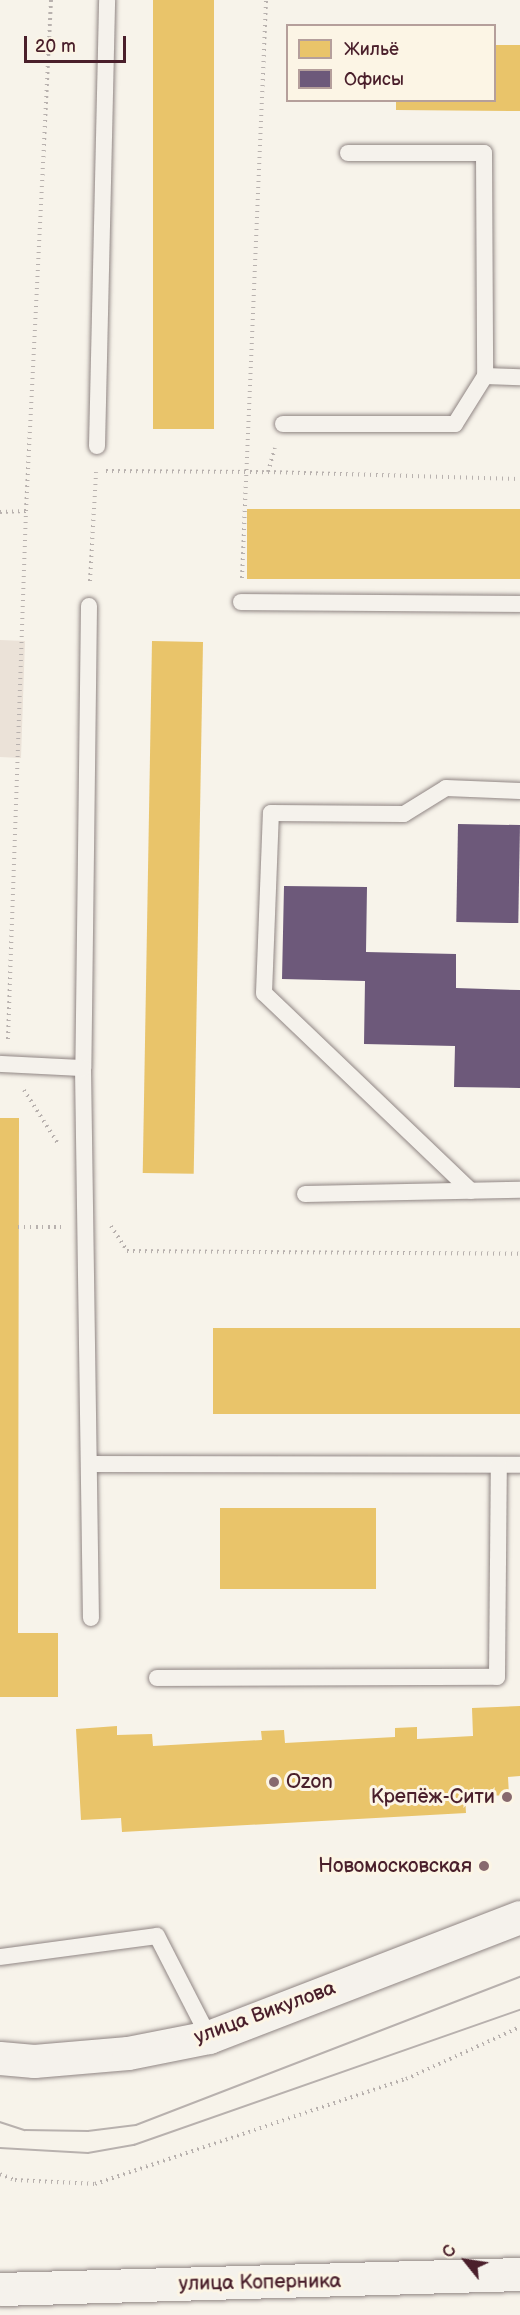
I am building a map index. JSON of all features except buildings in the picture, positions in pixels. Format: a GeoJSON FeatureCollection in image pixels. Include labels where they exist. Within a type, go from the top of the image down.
{"type":"FeatureCollection","features":[{"type":"Feature","properties":{"kind":"street","name":"улица Викулова"},"geometry":{"type":"LineString","coordinates":[[0,2058],[34,2061],[128,2054],[209,2037],[520,1917]]}},
{"type":"Feature","properties":{"kind":"street","name":"улица Коперника"},"geometry":{"type":"LineString","coordinates":[[0,2289],[42,2301],[520,2274]]}},
{"type":"Feature","properties":{"kind":"lane"},"geometry":{"type":"LineString","coordinates":[[97,446],[107,0]]}},
{"type":"Feature","properties":{"kind":"lane"},"geometry":{"type":"LineString","coordinates":[[283,424],[455,424],[485,376],[484,153],[348,153]]}},
{"type":"Feature","properties":{"kind":"lane"},"geometry":{"type":"LineString","coordinates":[[485,376],[520,377]]}},
{"type":"Feature","properties":{"kind":"lane"},"geometry":{"type":"LineString","coordinates":[[242,602],[520,604]]}},
{"type":"Feature","properties":{"kind":"lane"},"geometry":{"type":"LineString","coordinates":[[89,606],[83,1068],[92,1618]]}},
{"type":"Feature","properties":{"kind":"lane"},"geometry":{"type":"LineString","coordinates":[[471,1191],[264,993],[271,813],[404,814],[446,788],[520,791]]}},
{"type":"Feature","properties":{"kind":"lane"},"geometry":{"type":"LineString","coordinates":[[0,1064],[83,1068]]}},
{"type":"Feature","properties":{"kind":"lane"},"geometry":{"type":"LineString","coordinates":[[305,1194],[520,1190]]}},
{"type":"Feature","properties":{"kind":"lane"},"geometry":{"type":"LineString","coordinates":[[89,1464],[520,1465]]}},
{"type":"Feature","properties":{"kind":"lane"},"geometry":{"type":"LineString","coordinates":[[157,1678],[497,1677],[499,1465]]}},
{"type":"Feature","properties":{"kind":"lane"},"geometry":{"type":"LineString","coordinates":[[0,1957],[157,1936],[209,2037]]}},
{"type":"Feature","properties":{"kind":"path"},"geometry":{"type":"LineString","coordinates":[[242,602],[266,0]]}},
{"type":"Feature","properties":{"kind":"path"},"geometry":{"type":"LineString","coordinates":[[268,472],[283,424]]}},
{"type":"Feature","properties":{"kind":"path"},"geometry":{"type":"LineString","coordinates":[[89,606],[97,446]]}},
{"type":"Feature","properties":{"kind":"path"},"geometry":{"type":"LineString","coordinates":[[96,471],[247,474],[268,472],[520,479]]}},
{"type":"Feature","properties":{"kind":"path"},"geometry":{"type":"LineString","coordinates":[[0,512],[26,512]]}},
{"type":"Feature","properties":{"kind":"path"},"geometry":{"type":"LineString","coordinates":[[18,1227],[85,1228]]}},
{"type":"Feature","properties":{"kind":"path"},"geometry":{"type":"LineString","coordinates":[[0,2174],[15,2180],[95,2184],[406,2079],[520,2027]]}},
{"type":"Feature","properties":{"kind":"shaded area"},"geometry":{"type":"Polygon","coordinates":[[[0,640],[25,641],[21,758],[0,757],[0,640]]]}},
{"type":"Feature","properties":{"kind":"tram line"},"geometry":{"type":"LineString","coordinates":[[0,2122],[25,2130],[88,2131],[136,2125],[520,1977]]}},
{"type":"Feature","properties":{"kind":"tram line"},"geometry":{"type":"LineString","coordinates":[[0,2148],[88,2153],[134,2145],[520,2010]]}},
{"type":"Feature","properties":{"kind":"place","name":"Ozon"},"geometry":{"type":"Point","coordinates":[274,1782]}},
{"type":"Feature","properties":{"kind":"place","name":"Крепёж-Сити"},"geometry":{"type":"Point","coordinates":[507,1797]}},
{"type":"Feature","properties":{"kind":"place","name":"Новомосковская"},"geometry":{"type":"Point","coordinates":[484,1866]}}]}
